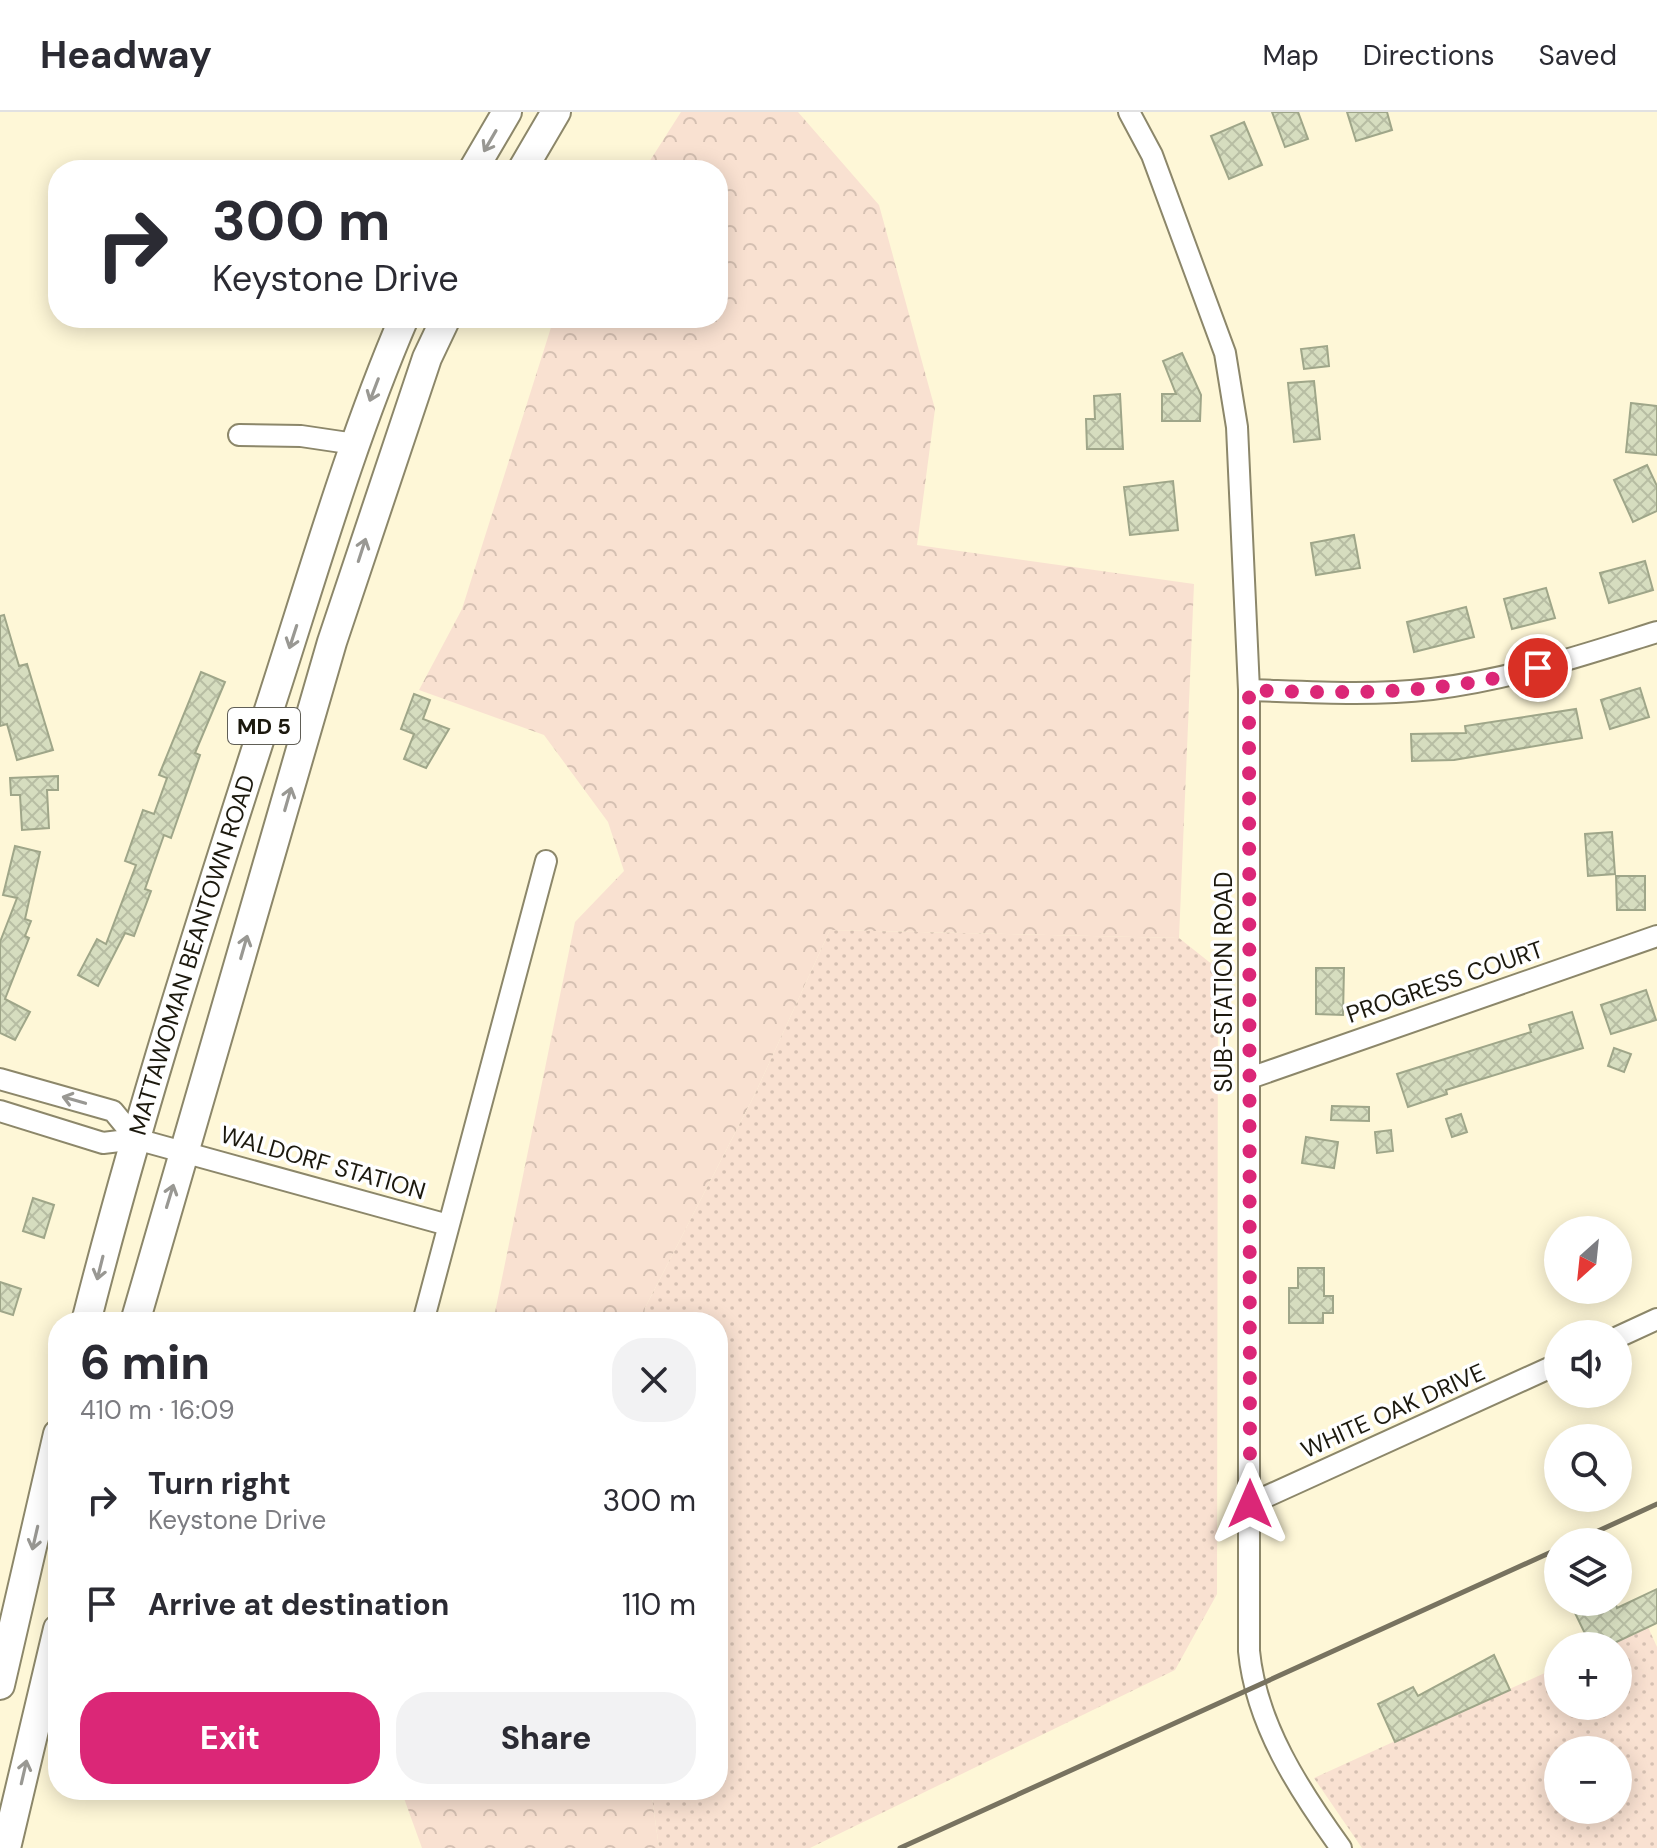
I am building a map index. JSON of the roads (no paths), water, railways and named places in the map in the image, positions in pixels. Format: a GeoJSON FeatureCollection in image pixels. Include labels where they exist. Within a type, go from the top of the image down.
{"type":"FeatureCollection","features":[{"type":"Feature","properties":{"kind":"highway"},"geometry":{"type":"LineString","coordinates":[[479,160],[507,112]]}},
{"type":"Feature","properties":{"kind":"highway"},"geometry":{"type":"LineString","coordinates":[[528,160],[556,112]]}},
{"type":"Feature","properties":{"kind":"highway","name":"MATTAWOMAN BEANTOWN ROAD"},"geometry":{"type":"LineString","coordinates":[[89,1312],[136,1139],[243,790],[372,392],[400,328]]}},
{"type":"Feature","properties":{"kind":"highway"},"geometry":{"type":"LineString","coordinates":[[380,492],[375,461],[425,328]]}},
{"type":"Feature","properties":{"kind":"highway","name":"MATTAWOMAN BEANTOWN ROAD"},"geometry":{"type":"LineString","coordinates":[[138,1312],[332,642],[380,492],[427,358],[441,328]]}},
{"type":"Feature","properties":{"kind":"highway"},"geometry":{"type":"LineString","coordinates":[[0,1685],[48,1477]]}},
{"type":"Feature","properties":{"kind":"highway"},"geometry":{"type":"LineString","coordinates":[[6,1848],[48,1671]]}},
{"type":"Feature","properties":{"kind":"street","name":"SUB-STATION ROAD"},"geometry":{"type":"LineString","coordinates":[[1129,112],[1152,155],[1225,353],[1237,427],[1249,690],[1249,1651],[1254,1688],[1276,1742],[1305,1798],[1341,1848]]}},
{"type":"Feature","properties":{"kind":"street"},"geometry":{"type":"LineString","coordinates":[[239,435],[301,436],[355,444]]}},
{"type":"Feature","properties":{"kind":"street"},"geometry":{"type":"LineString","coordinates":[[1249,690],[1365,694],[1433,689],[1509,676],[1657,632]]}},
{"type":"Feature","properties":{"kind":"street"},"geometry":{"type":"LineString","coordinates":[[426,1312],[546,861]]}},
{"type":"Feature","properties":{"kind":"street","name":"PROGRESS COURT"},"geometry":{"type":"LineString","coordinates":[[1250,1078],[1657,936]]}},
{"type":"Feature","properties":{"kind":"street"},"geometry":{"type":"LineString","coordinates":[[0,1079],[113,1111],[136,1139]]}},
{"type":"Feature","properties":{"kind":"street"},"geometry":{"type":"LineString","coordinates":[[0,1111],[103,1143],[136,1139]]}},
{"type":"Feature","properties":{"kind":"street","name":"WALDORF STATION"},"geometry":{"type":"LineString","coordinates":[[136,1139],[448,1225]]}},
{"type":"Feature","properties":{"kind":"street"},"geometry":{"type":"LineString","coordinates":[[1632,1331],[1657,1319]]}},
{"type":"Feature","properties":{"kind":"street","name":"WHITE OAK DRIVE"},"geometry":{"type":"LineString","coordinates":[[1250,1504],[1544,1370]]}},
{"type":"Feature","properties":{"kind":"railway"},"geometry":{"type":"LineString","coordinates":[[1605,1528],[1657,1504]]}},
{"type":"Feature","properties":{"kind":"railway"},"geometry":{"type":"LineString","coordinates":[[900,1848],[1544,1555]]}}]}
